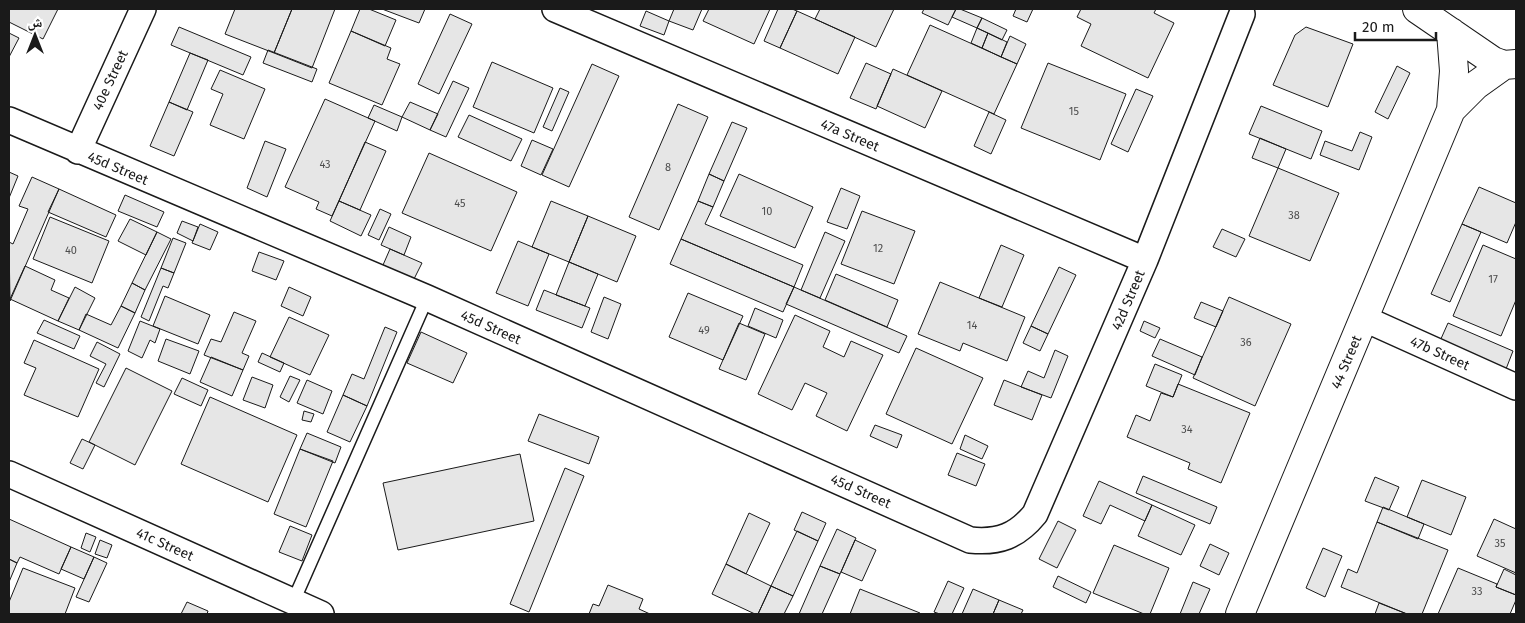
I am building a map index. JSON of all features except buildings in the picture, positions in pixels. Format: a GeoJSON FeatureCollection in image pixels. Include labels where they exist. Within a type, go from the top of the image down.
{"type":"FeatureCollection","features":[{"type":"Feature","properties":{"kind":"street","name":"40e Street"},"geometry":{"type":"LineString","coordinates":[[78,151],[143,9]]}},
{"type":"Feature","properties":{"kind":"street","name":"47a Street"},"geometry":{"type":"LineString","coordinates":[[555,9],[1145,260]]}},
{"type":"Feature","properties":{"kind":"street"},"geometry":{"type":"LineString","coordinates":[[1417,9],[1493,61],[1513,64]]}},
{"type":"Feature","properties":{"kind":"street","name":"42d Street"},"geometry":{"type":"LineString","coordinates":[[970,540],[983,541],[1007,537],[1018,531],[1035,514],[1145,260],[1242,14]]}},
{"type":"Feature","properties":{"kind":"street","name":"44 Street"},"geometry":{"type":"LineString","coordinates":[[1240,614],[1450,110],[1454,71],[1450,32]]}},
{"type":"Feature","properties":{"kind":"street","name":"44 Street"},"geometry":{"type":"LineString","coordinates":[[1450,110],[1476,85],[1513,64]]}},
{"type":"Feature","properties":{"kind":"street","name":"45d Street"},"geometry":{"type":"LineString","coordinates":[[9,120],[427,298],[970,540]]}},
{"type":"Feature","properties":{"kind":"street","name":"47b Street"},"geometry":{"type":"LineString","coordinates":[[1364,319],[1516,387]]}},
{"type":"Feature","properties":{"kind":"street","name":"41c Street"},"geometry":{"type":"LineString","coordinates":[[9,474],[321,614]]}},
{"type":"Feature","properties":{"kind":"lane"},"geometry":{"type":"LineString","coordinates":[[293,602],[427,298]]}}]}
